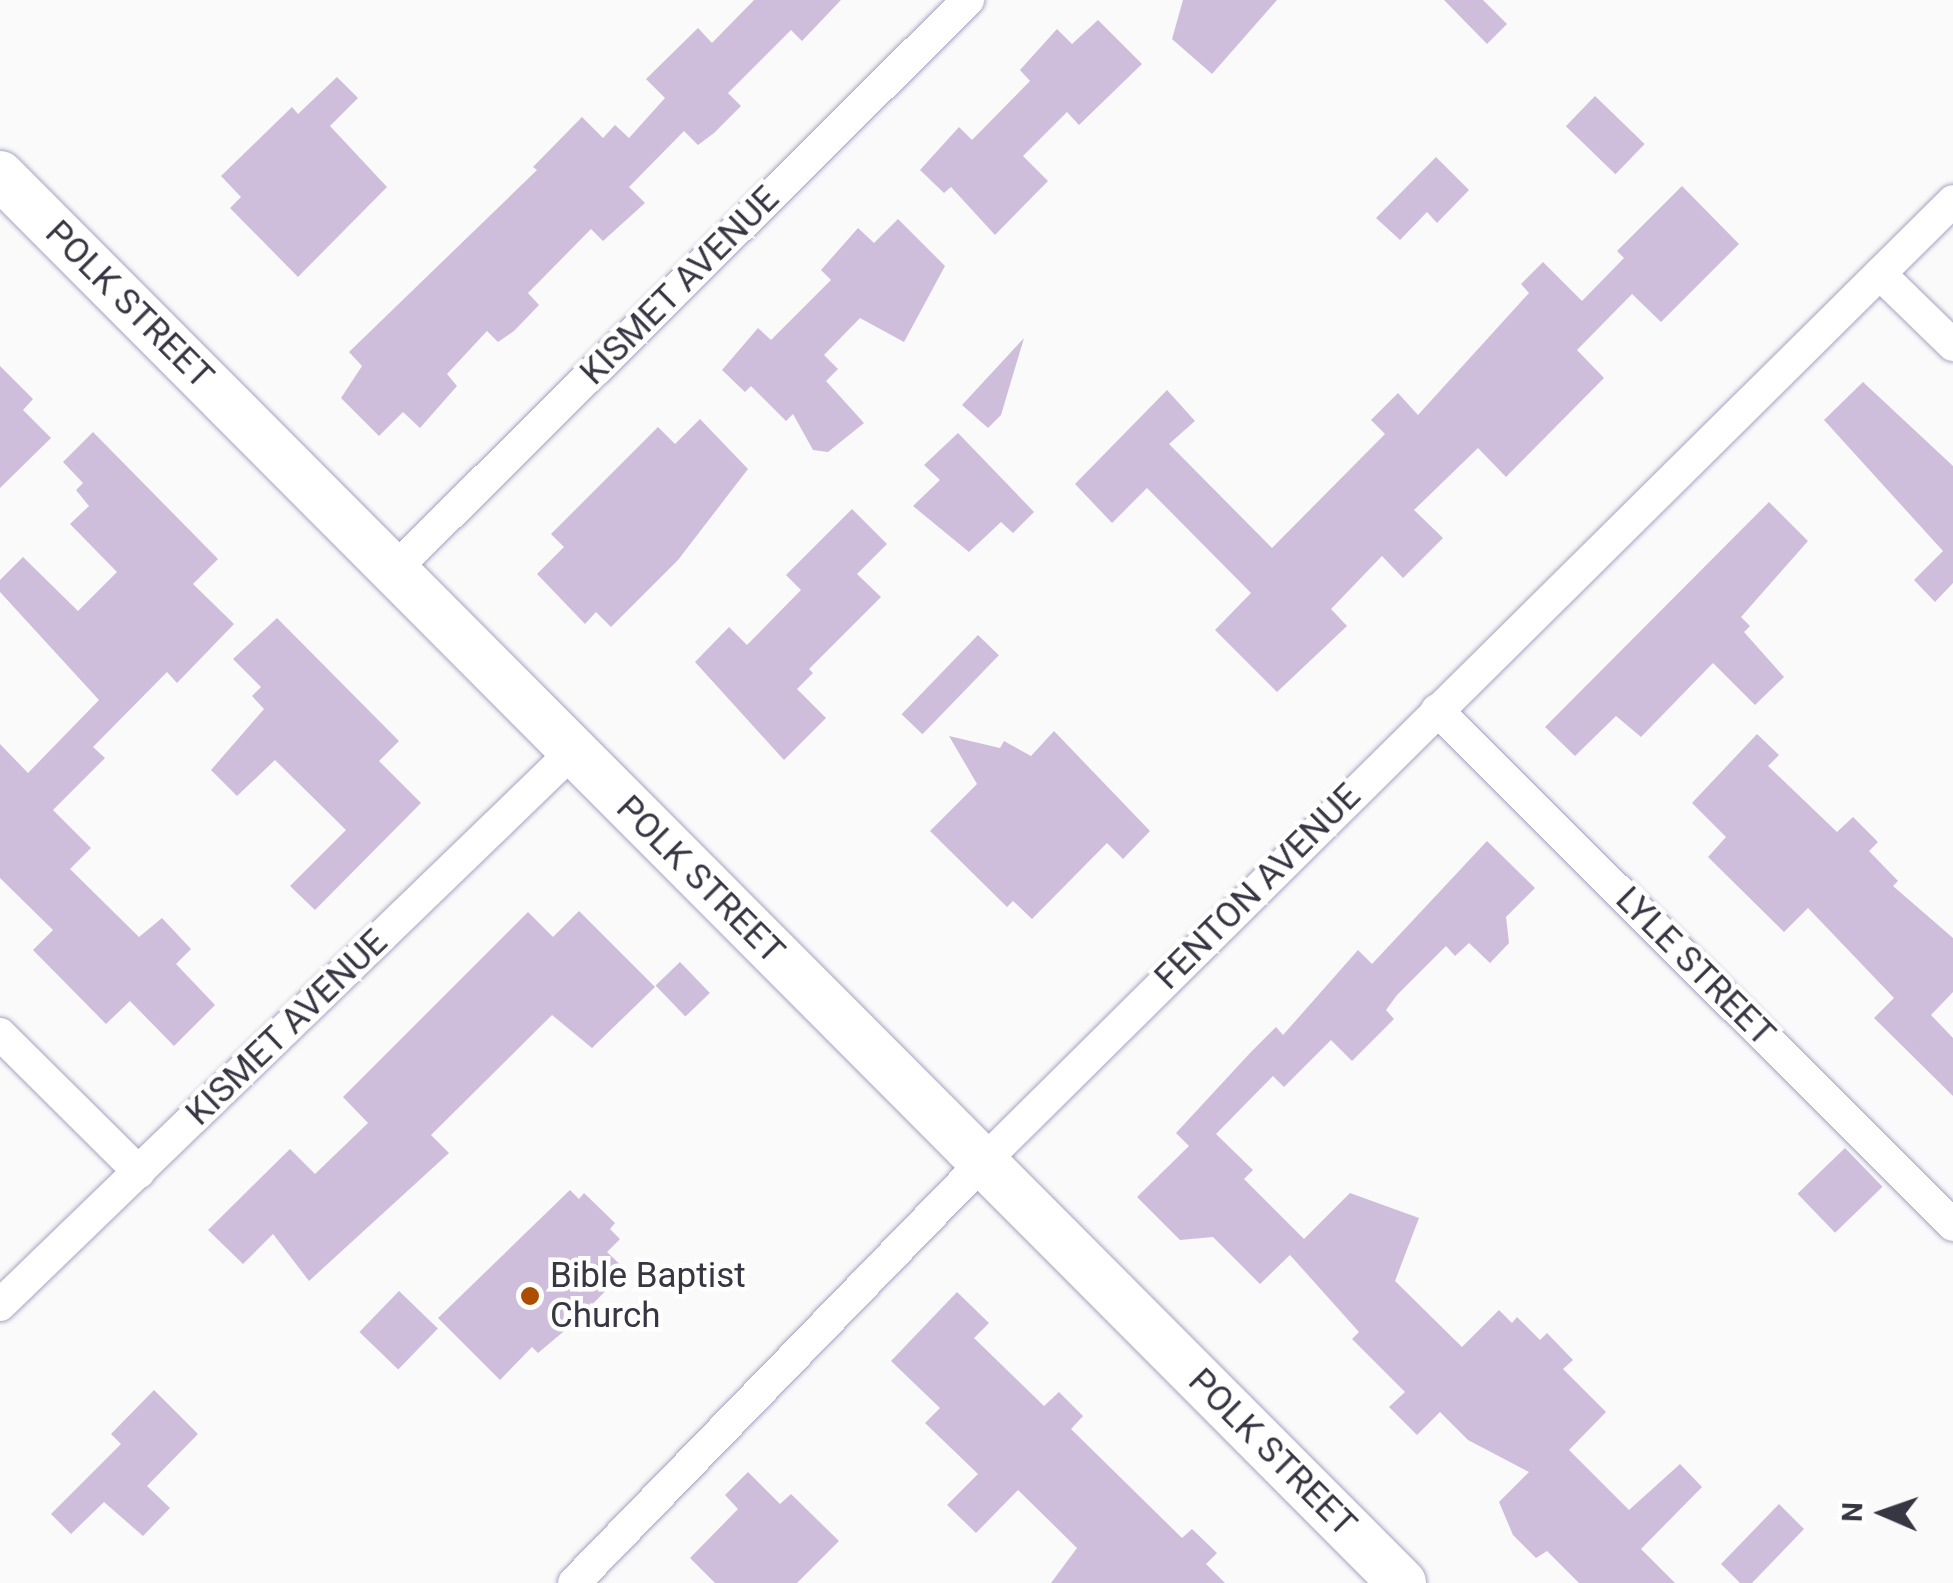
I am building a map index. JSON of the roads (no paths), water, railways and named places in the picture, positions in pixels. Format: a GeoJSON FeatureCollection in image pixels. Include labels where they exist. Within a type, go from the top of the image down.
{"type":"FeatureCollection","features":[{"type":"Feature","properties":{"kind":"street","name":"KISMET AVENUE"},"geometry":{"type":"LineString","coordinates":[[392,572],[968,0]]}},
{"type":"Feature","properties":{"kind":"street","name":"POLK STREET"},"geometry":{"type":"LineString","coordinates":[[0,175],[1402,1583]]}},
{"type":"Feature","properties":{"kind":"street","name":"FENTON AVENUE"},"geometry":{"type":"LineString","coordinates":[[574,1583],[981,1164],[1953,201]]}},
{"type":"Feature","properties":{"kind":"street"},"geometry":{"type":"LineString","coordinates":[[1880,274],[1953,345]]}},
{"type":"Feature","properties":{"kind":"street","name":"LYLE STREET"},"geometry":{"type":"LineString","coordinates":[[1437,710],[1953,1225]]}},
{"type":"Feature","properties":{"kind":"street","name":"KISMET AVENUE"},"geometry":{"type":"LineString","coordinates":[[0,1305],[573,750]]}},
{"type":"Feature","properties":{"kind":"street"},"geometry":{"type":"LineString","coordinates":[[0,1034],[139,1172]]}},
{"type":"Feature","properties":{"kind":"place","name":"Bible Baptist Church"},"geometry":{"type":"Point","coordinates":[530,1296]}}]}
